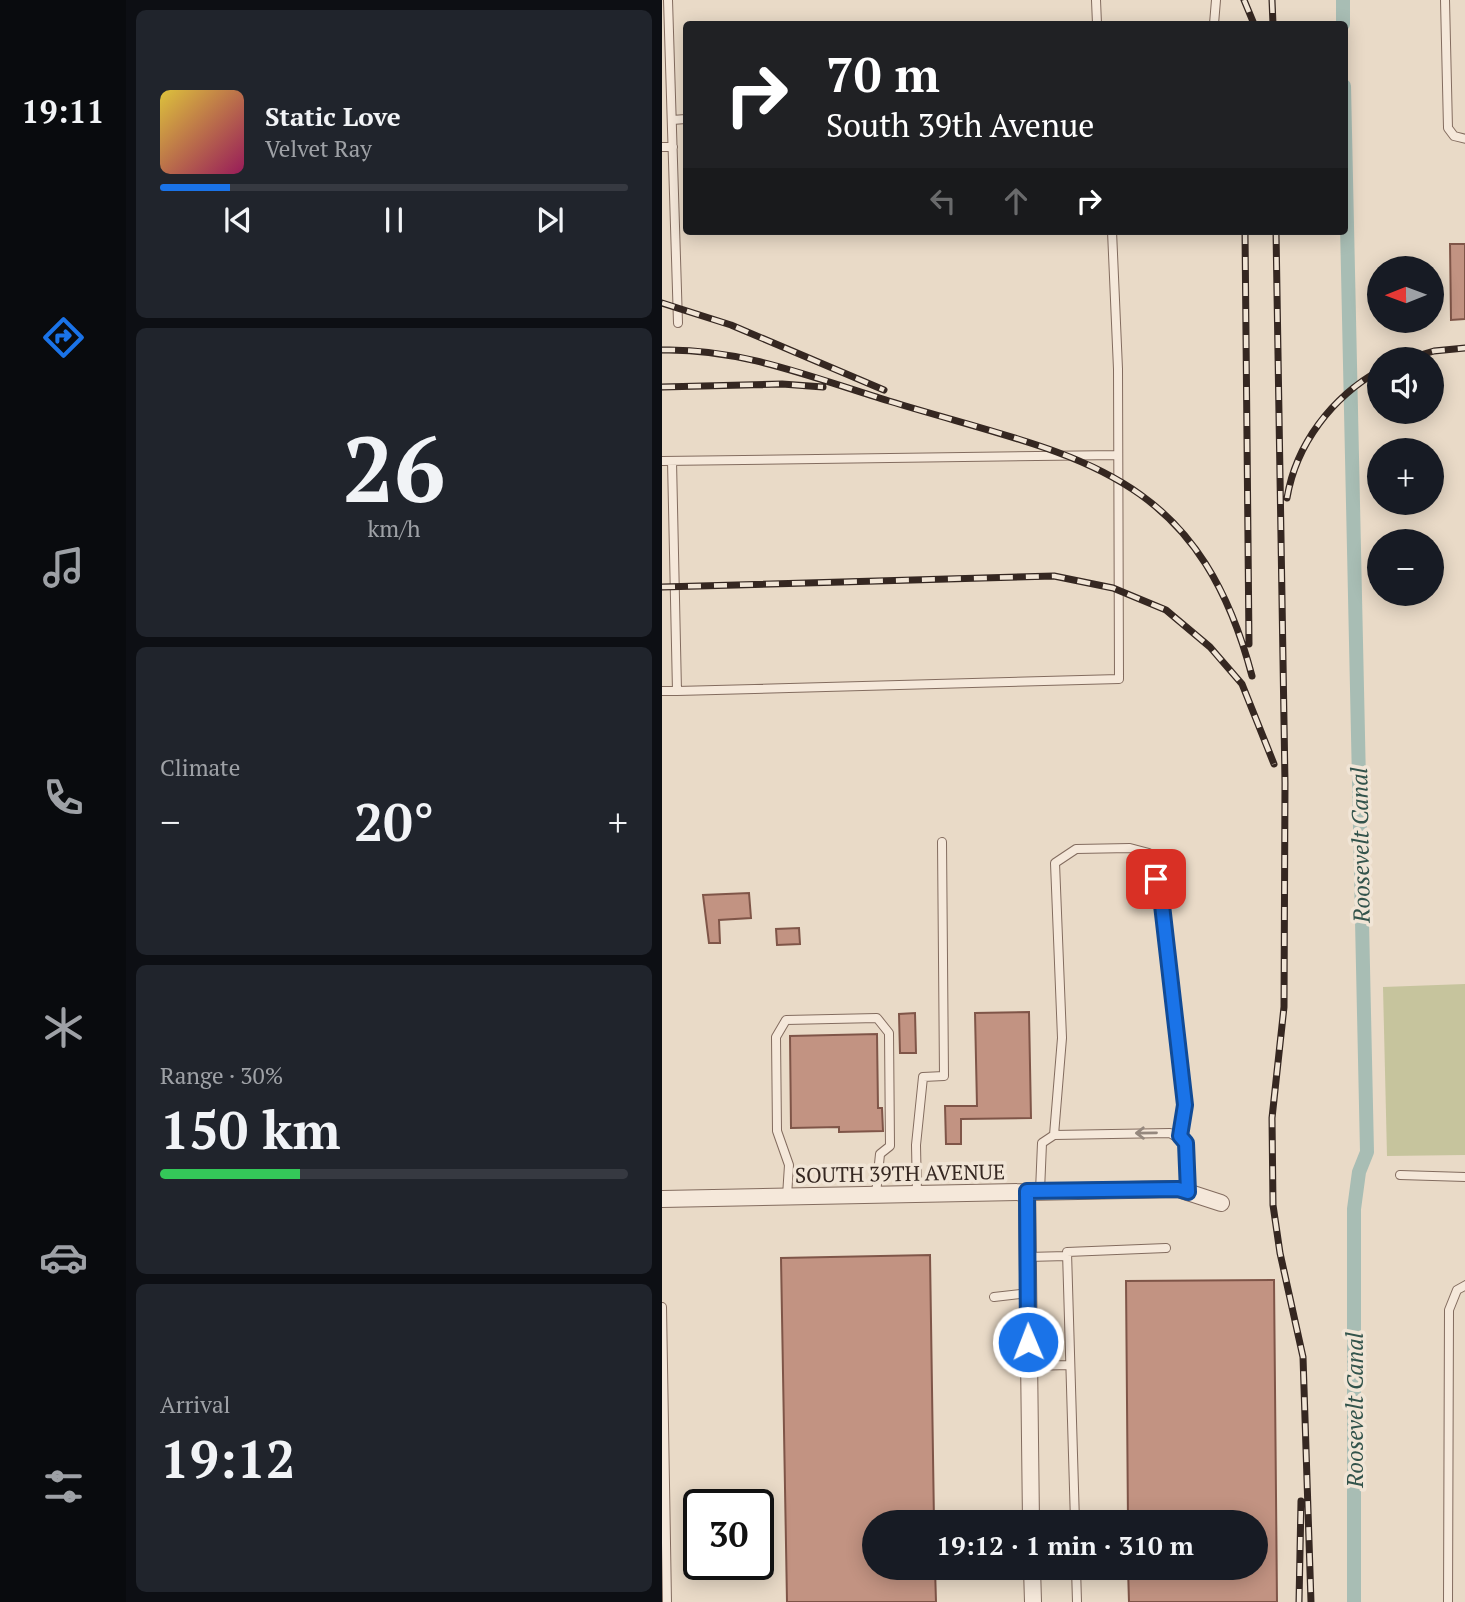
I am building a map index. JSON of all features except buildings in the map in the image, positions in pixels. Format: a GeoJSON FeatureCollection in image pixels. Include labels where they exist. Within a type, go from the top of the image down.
{"type":"FeatureCollection","features":[{"type":"Feature","properties":{"kind":"street","name":"SOUTH 39TH AVENUE"},"geometry":{"type":"LineString","coordinates":[[662,1199],[1178,1189],[1221,1202]]}},
{"type":"Feature","properties":{"kind":"street"},"geometry":{"type":"LineString","coordinates":[[1031,1510],[1027,1257],[1033,1191]]}},
{"type":"Feature","properties":{"kind":"street"},"geometry":{"type":"LineString","coordinates":[[1032,1580],[1033,1602]]}},
{"type":"Feature","properties":{"kind":"lane"},"geometry":{"type":"LineString","coordinates":[[668,0],[666,47],[672,120],[678,323]]}},
{"type":"Feature","properties":{"kind":"lane"},"geometry":{"type":"LineString","coordinates":[[1096,0],[1097,21]]}},
{"type":"Feature","properties":{"kind":"lane"},"geometry":{"type":"LineString","coordinates":[[1214,21],[1216,0]]}},
{"type":"Feature","properties":{"kind":"lane"},"geometry":{"type":"LineString","coordinates":[[1445,0],[1448,128],[1454,136],[1465,139]]}},
{"type":"Feature","properties":{"kind":"lane"},"geometry":{"type":"LineString","coordinates":[[672,120],[683,119]]}},
{"type":"Feature","properties":{"kind":"lane"},"geometry":{"type":"LineString","coordinates":[[662,147],[673,147]]}},
{"type":"Feature","properties":{"kind":"lane"},"geometry":{"type":"LineString","coordinates":[[662,691],[1119,679],[1118,369],[1112,235]]}},
{"type":"Feature","properties":{"kind":"lane"},"geometry":{"type":"LineString","coordinates":[[677,691],[667,461],[1118,455]]}},
{"type":"Feature","properties":{"kind":"lane"},"geometry":{"type":"LineString","coordinates":[[917,1194],[916,1145],[923,1077],[944,1076],[942,842]]}},
{"type":"Feature","properties":{"kind":"lane"},"geometry":{"type":"LineString","coordinates":[[1054,1135],[1062,1038],[1055,863],[1076,849],[1130,848],[1149,853],[1162,905],[1185,1105],[1180,1136]]}},
{"type":"Feature","properties":{"kind":"lane"},"geometry":{"type":"LineString","coordinates":[[787,1196],[789,1165],[777,1131],[776,1037],[779,1031],[786,1020],[877,1018],[889,1033],[890,1146],[880,1154],[876,1194]]}},
{"type":"Feature","properties":{"kind":"lane"},"geometry":{"type":"LineString","coordinates":[[1033,1191],[1042,1143],[1054,1135],[1170,1133],[1180,1136],[1186,1143],[1188,1192]]}},
{"type":"Feature","properties":{"kind":"lane"},"geometry":{"type":"LineString","coordinates":[[1400,1175],[1465,1177]]}},
{"type":"Feature","properties":{"kind":"lane"},"geometry":{"type":"LineString","coordinates":[[1075,1510],[1067,1252],[1166,1248]]}},
{"type":"Feature","properties":{"kind":"lane"},"geometry":{"type":"LineString","coordinates":[[1027,1257],[1067,1256]]}},
{"type":"Feature","properties":{"kind":"lane"},"geometry":{"type":"LineString","coordinates":[[1448,1602],[1449,1310],[1457,1290],[1465,1285]]}},
{"type":"Feature","properties":{"kind":"lane"},"geometry":{"type":"LineString","coordinates":[[994,1297],[1028,1293]]}},
{"type":"Feature","properties":{"kind":"lane"},"geometry":{"type":"LineString","coordinates":[[662,1307],[664,1569],[667,1602]]}},
{"type":"Feature","properties":{"kind":"lane"},"geometry":{"type":"LineString","coordinates":[[1028,1366],[1070,1365]]}},
{"type":"Feature","properties":{"kind":"lane"},"geometry":{"type":"LineString","coordinates":[[1076,1580],[1077,1602]]}},
{"type":"Feature","properties":{"kind":"shaded area"},"geometry":{"type":"Polygon","coordinates":[[[1465,984],[1465,1155],[1387,1156],[1383,987],[1465,984]]]}},
{"type":"Feature","properties":{"kind":"waterway","name":"Roosevelt Canal"},"geometry":{"type":"LineString","coordinates":[[1343,0],[1343,21]]}},
{"type":"Feature","properties":{"kind":"waterway","name":"Roosevelt Canal"},"geometry":{"type":"LineString","coordinates":[[1347,235],[1367,1152],[1359,1172],[1354,1209],[1354,1602]]}},
{"type":"Feature","properties":{"kind":"railway"},"geometry":{"type":"LineString","coordinates":[[1244,0],[1253,21]]}},
{"type":"Feature","properties":{"kind":"railway"},"geometry":{"type":"LineString","coordinates":[[1272,0],[1273,21]]}},
{"type":"Feature","properties":{"kind":"railway"},"geometry":{"type":"LineString","coordinates":[[1245,235],[1249,644]]}},
{"type":"Feature","properties":{"kind":"railway"},"geometry":{"type":"LineString","coordinates":[[1276,235],[1285,783],[1284,1007],[1272,1118],[1273,1205],[1280,1253],[1303,1357],[1311,1602]]}},
{"type":"Feature","properties":{"kind":"railway"},"geometry":{"type":"LineString","coordinates":[[662,303],[731,325],[884,390]]}},
{"type":"Feature","properties":{"kind":"railway"},"geometry":{"type":"LineString","coordinates":[[1444,350],[1466,348]]}},
{"type":"Feature","properties":{"kind":"railway"},"geometry":{"type":"LineString","coordinates":[[662,350],[720,354],[777,366],[1015,438],[1069,457],[1118,480],[1161,511],[1197,551],[1228,606],[1252,676]]}},
{"type":"Feature","properties":{"kind":"railway"},"geometry":{"type":"LineString","coordinates":[[1287,498],[1299,459],[1319,424],[1346,394],[1367,378]]}},
{"type":"Feature","properties":{"kind":"railway"},"geometry":{"type":"LineString","coordinates":[[662,387],[782,384],[823,387]]}},
{"type":"Feature","properties":{"kind":"railway"},"geometry":{"type":"LineString","coordinates":[[662,587],[1054,576],[1113,588],[1166,610],[1210,647],[1242,684],[1274,764]]}},
{"type":"Feature","properties":{"kind":"railway"},"geometry":{"type":"LineString","coordinates":[[1299,1602],[1301,1501]]}},
{"type":"Feature","properties":{"kind":"route"},"geometry":{"type":"LineString","coordinates":[[1028,1342],[1027,1191],[1178,1189],[1188,1192],[1186,1143],[1180,1136],[1185,1105],[1162,905],[1156,879]]}}]}
